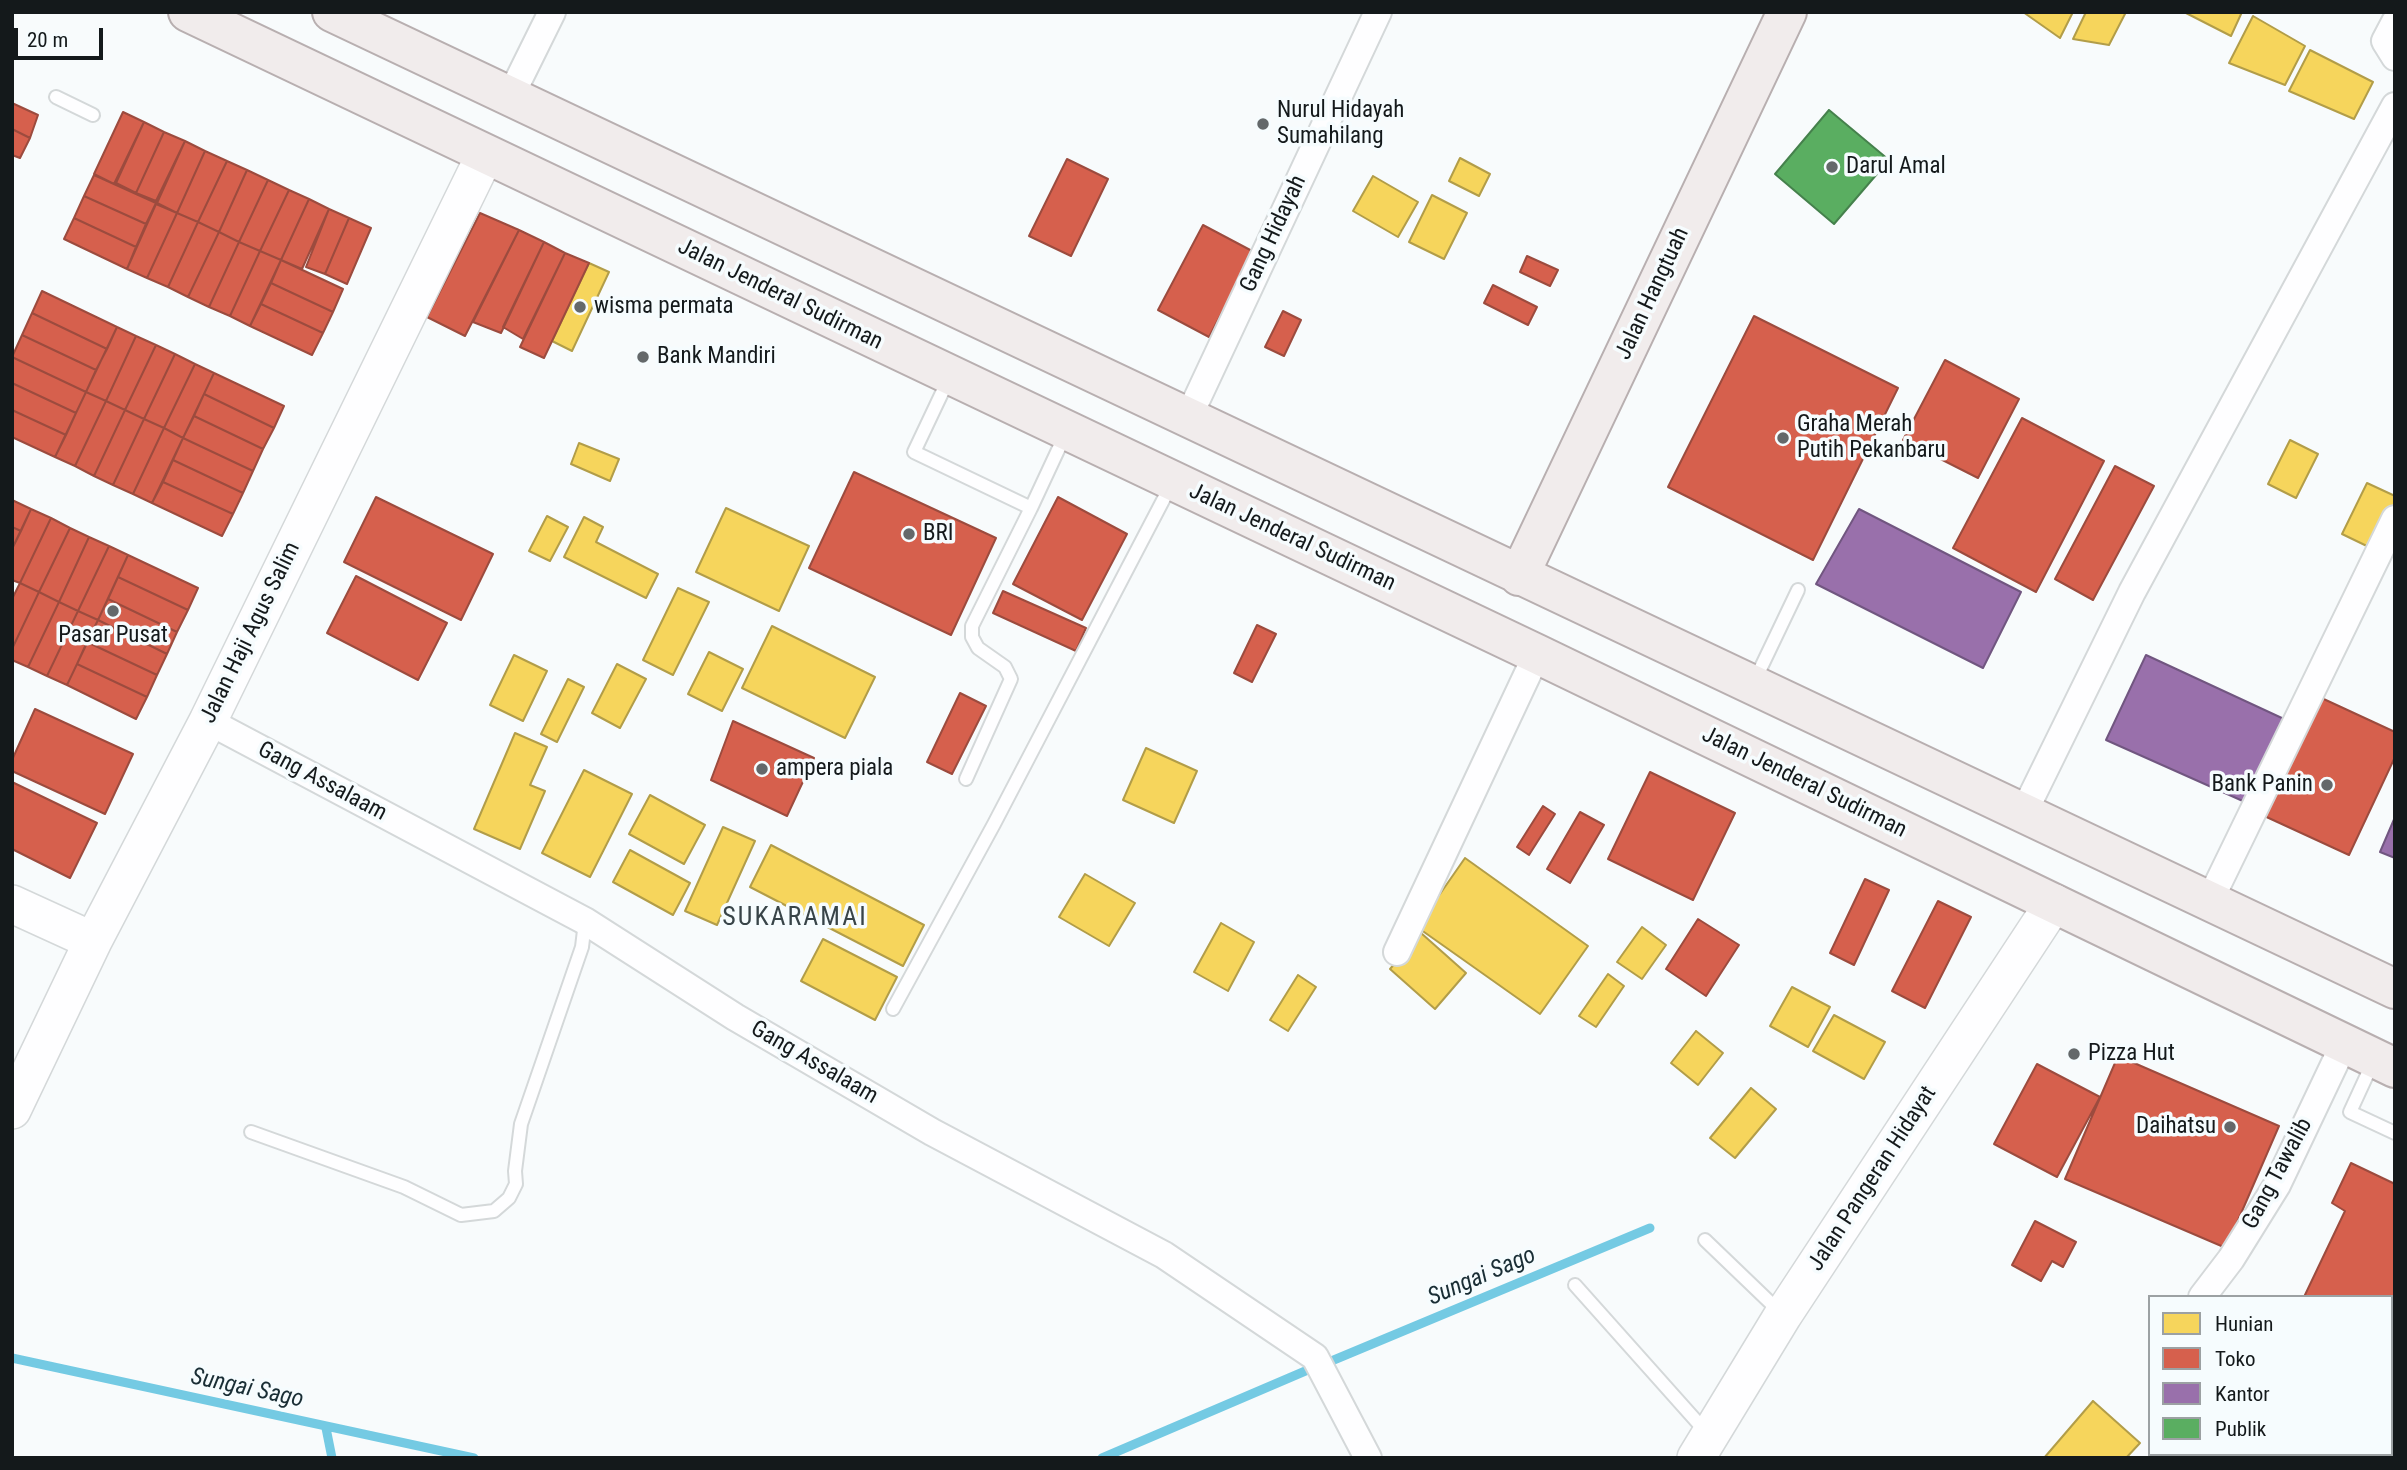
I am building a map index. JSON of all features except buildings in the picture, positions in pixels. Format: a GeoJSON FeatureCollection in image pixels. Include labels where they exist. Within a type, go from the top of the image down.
{"type":"FeatureCollection","features":[{"type":"Feature","properties":{"kind":"main road","name":"Jalan Jenderal Sudirman"},"geometry":{"type":"LineString","coordinates":[[188,12],[1537,654],[2371,1057]]}},
{"type":"Feature","properties":{"kind":"main road"},"geometry":{"type":"LineString","coordinates":[[332,12],[1752,687],[2395,989]]}},
{"type":"Feature","properties":{"kind":"main road","name":"Jalan Hangtuah"},"geometry":{"type":"LineString","coordinates":[[1519,576],[1787,12]]}},
{"type":"Feature","properties":{"kind":"street"},"geometry":{"type":"LineString","coordinates":[[511,95],[552,12]]}},
{"type":"Feature","properties":{"kind":"street","name":"Gang Hidayah"},"geometry":{"type":"LineString","coordinates":[[1188,418],[1378,12]]}},
{"type":"Feature","properties":{"kind":"street"},"geometry":{"type":"LineString","coordinates":[[2395,23],[2385,41],[2395,57]]}},
{"type":"Feature","properties":{"kind":"street"},"geometry":{"type":"LineString","coordinates":[[2023,814],[2132,592],[2395,106]]}},
{"type":"Feature","properties":{"kind":"street","name":"Jalan Haji Agus Salim"},"geometry":{"type":"LineString","coordinates":[[12,1110],[93,942],[208,722],[485,155]]}},
{"type":"Feature","properties":{"kind":"street"},"geometry":{"type":"LineString","coordinates":[[2209,902],[2395,519]]}},
{"type":"Feature","properties":{"kind":"street"},"geometry":{"type":"LineString","coordinates":[[1397,952],[1537,654]]}},
{"type":"Feature","properties":{"kind":"street","name":"Gang Assalaam"},"geometry":{"type":"LineString","coordinates":[[208,722],[585,921],[735,1017],[932,1132],[1164,1255],[1315,1357],[1368,1458]]}},
{"type":"Feature","properties":{"kind":"street"},"geometry":{"type":"LineString","coordinates":[[12,904],[93,942]]}},
{"type":"Feature","properties":{"kind":"street","name":"Jalan Pangeran Hidayat"},"geometry":{"type":"LineString","coordinates":[[1703,1447],[1783,1315],[2054,904]]}},
{"type":"Feature","properties":{"kind":"street","name":"Gang Tawalib"},"geometry":{"type":"LineString","coordinates":[[2204,1295],[2231,1259],[2277,1185],[2371,1057]]}},
{"type":"Feature","properties":{"kind":"lane"},"geometry":{"type":"LineString","coordinates":[[56,97],[93,115]]}},
{"type":"Feature","properties":{"kind":"lane"},"geometry":{"type":"LineString","coordinates":[[950,376],[914,452],[1031,508]]}},
{"type":"Feature","properties":{"kind":"lane"},"geometry":{"type":"LineString","coordinates":[[966,779],[1011,679],[1006,667],[978,648],[972,636],[972,626],[1067,431]]}},
{"type":"Feature","properties":{"kind":"lane"},"geometry":{"type":"LineString","coordinates":[[893,1009],[995,824],[1173,481]]}},
{"type":"Feature","properties":{"kind":"lane"},"geometry":{"type":"LineString","coordinates":[[1752,687],[1798,590]]}},
{"type":"Feature","properties":{"kind":"lane"},"geometry":{"type":"LineString","coordinates":[[251,1132],[404,1187],[461,1215],[494,1211],[509,1198],[516,1184],[521,1124],[582,947],[585,921]]}},
{"type":"Feature","properties":{"kind":"lane"},"geometry":{"type":"LineString","coordinates":[[2371,1057],[2350,1112],[2395,1133]]}},
{"type":"Feature","properties":{"kind":"lane"},"geometry":{"type":"LineString","coordinates":[[1705,1240],[1783,1315]]}},
{"type":"Feature","properties":{"kind":"lane"},"geometry":{"type":"LineString","coordinates":[[1576,1285],[1703,1447]]}},
{"type":"Feature","properties":{"kind":"waterway","name":"Sungai Sago"},"geometry":{"type":"LineString","coordinates":[[1329,1362],[1650,1228]]}},
{"type":"Feature","properties":{"kind":"waterway","name":"Sungai Sago"},"geometry":{"type":"LineString","coordinates":[[12,1358],[474,1458]]}},
{"type":"Feature","properties":{"kind":"waterway","name":"Sungai Sago"},"geometry":{"type":"LineString","coordinates":[[1102,1458],[1310,1369]]}},
{"type":"Feature","properties":{"kind":"waterway"},"geometry":{"type":"LineString","coordinates":[[326,1428],[332,1458]]}},
{"type":"Feature","properties":{"kind":"place","name":"Nurul Hidayah Sumahilang"},"geometry":{"type":"Point","coordinates":[1263,124]}},
{"type":"Feature","properties":{"kind":"place","name":"Darul Amal"},"geometry":{"type":"Point","coordinates":[1832,167]}},
{"type":"Feature","properties":{"kind":"place","name":"wisma permata"},"geometry":{"type":"Point","coordinates":[580,307]}},
{"type":"Feature","properties":{"kind":"place","name":"Bank Mandiri"},"geometry":{"type":"Point","coordinates":[643,357]}},
{"type":"Feature","properties":{"kind":"place","name":"Graha Merah Putih Pekanbaru"},"geometry":{"type":"Point","coordinates":[1783,438]}},
{"type":"Feature","properties":{"kind":"place","name":"BRI"},"geometry":{"type":"Point","coordinates":[909,534]}},
{"type":"Feature","properties":{"kind":"place","name":"Pasar Pusat"},"geometry":{"type":"Point","coordinates":[113,611]}},
{"type":"Feature","properties":{"kind":"place","name":"ampera piala"},"geometry":{"type":"Point","coordinates":[762,769]}},
{"type":"Feature","properties":{"kind":"place","name":"Bank Panin"},"geometry":{"type":"Point","coordinates":[2327,785]}},
{"type":"Feature","properties":{"kind":"place","name":"Pizza Hut"},"geometry":{"type":"Point","coordinates":[2074,1054]}},
{"type":"Feature","properties":{"kind":"place","name":"Daihatsu"},"geometry":{"type":"Point","coordinates":[2230,1127]}},
{"type":"Feature","properties":{"kind":"district","name":"SUKARAMAI"},"geometry":{"type":"Point","coordinates":[795,918]}}]}
